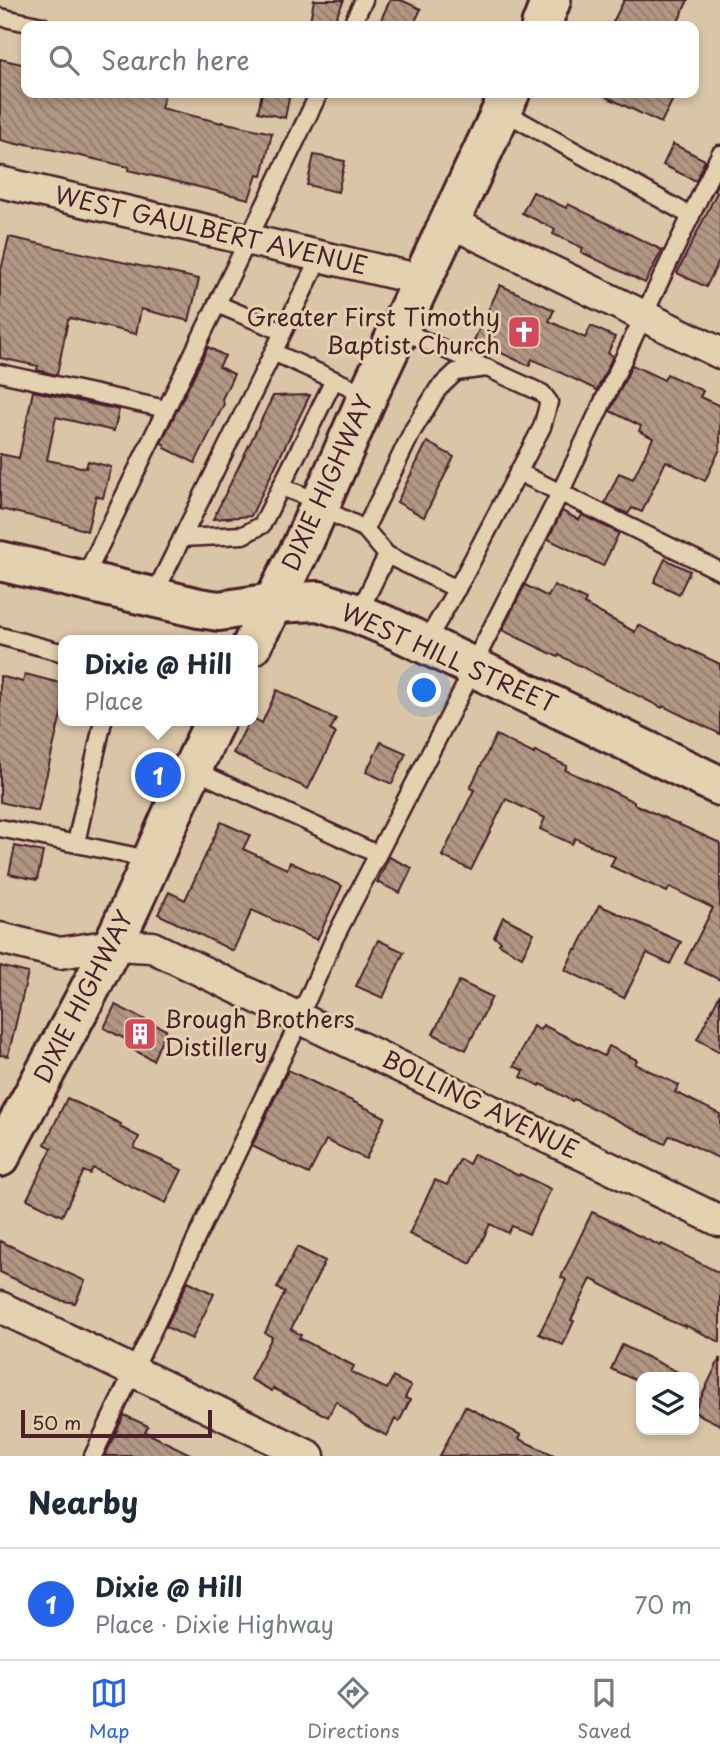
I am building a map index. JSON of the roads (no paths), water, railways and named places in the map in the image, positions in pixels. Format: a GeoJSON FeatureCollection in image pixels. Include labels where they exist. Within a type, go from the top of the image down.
{"type":"FeatureCollection","features":[{"type":"Feature","properties":{"kind":"street"},"geometry":{"type":"LineString","coordinates":[[543,21],[551,0]]}},
{"type":"Feature","properties":{"kind":"street","name":"DIXIE HIGHWAY"},"geometry":{"type":"LineString","coordinates":[[258,635],[506,101]]}},
{"type":"Feature","properties":{"kind":"street","name":"WEST GAULBERT AVENUE"},"geometry":{"type":"LineString","coordinates":[[0,182],[422,280]]}},
{"type":"Feature","properties":{"kind":"street"},"geometry":{"type":"LineString","coordinates":[[450,222],[720,353]]}},
{"type":"Feature","properties":{"kind":"street","name":"WEST HILL STREET"},"geometry":{"type":"LineString","coordinates":[[0,561],[219,611],[274,603],[319,601],[358,614],[425,644],[720,786]]}},
{"type":"Feature","properties":{"kind":"street","name":"DIXIE HIGHWAY"},"geometry":{"type":"LineString","coordinates":[[0,1157],[113,945],[213,726]]}},
{"type":"Feature","properties":{"kind":"street","name":"BOLLING AVENUE"},"geometry":{"type":"LineString","coordinates":[[0,938],[60,953],[113,945],[152,947],[720,1221]]}},
{"type":"Feature","properties":{"kind":"street"},"geometry":{"type":"LineString","coordinates":[[0,1307],[309,1456]]}},
{"type":"Feature","properties":{"kind":"lane"},"geometry":{"type":"LineString","coordinates":[[354,21],[364,0]]}},
{"type":"Feature","properties":{"kind":"lane"},"geometry":{"type":"LineString","coordinates":[[0,17],[21,22]]}},
{"type":"Feature","properties":{"kind":"lane"},"geometry":{"type":"LineString","coordinates":[[83,581],[317,98]]}},
{"type":"Feature","properties":{"kind":"lane"},"geometry":{"type":"LineString","coordinates":[[506,101],[691,216]]}},
{"type":"Feature","properties":{"kind":"lane"},"geometry":{"type":"LineString","coordinates":[[93,1456],[300,1017],[334,939],[560,493],[720,154]]}},
{"type":"Feature","properties":{"kind":"lane"},"geometry":{"type":"LineString","coordinates":[[153,597],[320,257]]}},
{"type":"Feature","properties":{"kind":"lane"},"geometry":{"type":"LineString","coordinates":[[217,304],[284,332]]}},
{"type":"Feature","properties":{"kind":"lane"},"geometry":{"type":"LineString","coordinates":[[398,329],[542,393],[548,402],[542,427],[425,644]]}},
{"type":"Feature","properties":{"kind":"lane"},"geometry":{"type":"LineString","coordinates":[[274,352],[368,395]]}},
{"type":"Feature","properties":{"kind":"lane"},"geometry":{"type":"LineString","coordinates":[[365,529],[413,430],[438,389],[456,372],[487,369]]}},
{"type":"Feature","properties":{"kind":"lane"},"geometry":{"type":"LineString","coordinates":[[0,373],[166,409]]}},
{"type":"Feature","properties":{"kind":"lane"},"geometry":{"type":"LineString","coordinates":[[182,538],[243,535],[262,525],[334,380]]}},
{"type":"Feature","properties":{"kind":"lane"},"geometry":{"type":"LineString","coordinates":[[518,472],[720,571]]}},
{"type":"Feature","properties":{"kind":"lane"},"geometry":{"type":"LineString","coordinates":[[281,487],[365,529],[387,555],[457,589]]}},
{"type":"Feature","properties":{"kind":"lane"},"geometry":{"type":"LineString","coordinates":[[358,614],[387,555]]}},
{"type":"Feature","properties":{"kind":"lane"},"geometry":{"type":"LineString","coordinates":[[0,636],[58,651]]}},
{"type":"Feature","properties":{"kind":"lane"},"geometry":{"type":"LineString","coordinates":[[76,843],[102,726]]}},
{"type":"Feature","properties":{"kind":"lane"},"geometry":{"type":"LineString","coordinates":[[192,769],[377,854]]}},
{"type":"Feature","properties":{"kind":"lane"},"geometry":{"type":"LineString","coordinates":[[0,828],[153,860]]}},
{"type":"Feature","properties":{"kind":"place","name":"Greater First Timothy Baptist Church"},"geometry":{"type":"Point","coordinates":[524,332]}},
{"type":"Feature","properties":{"kind":"place","name":"Dixie @ Hill"},"geometry":{"type":"Point","coordinates":[158,775]}},
{"type":"Feature","properties":{"kind":"place","name":"Brough Brothers Distillery"},"geometry":{"type":"Point","coordinates":[140,1034]}}]}
